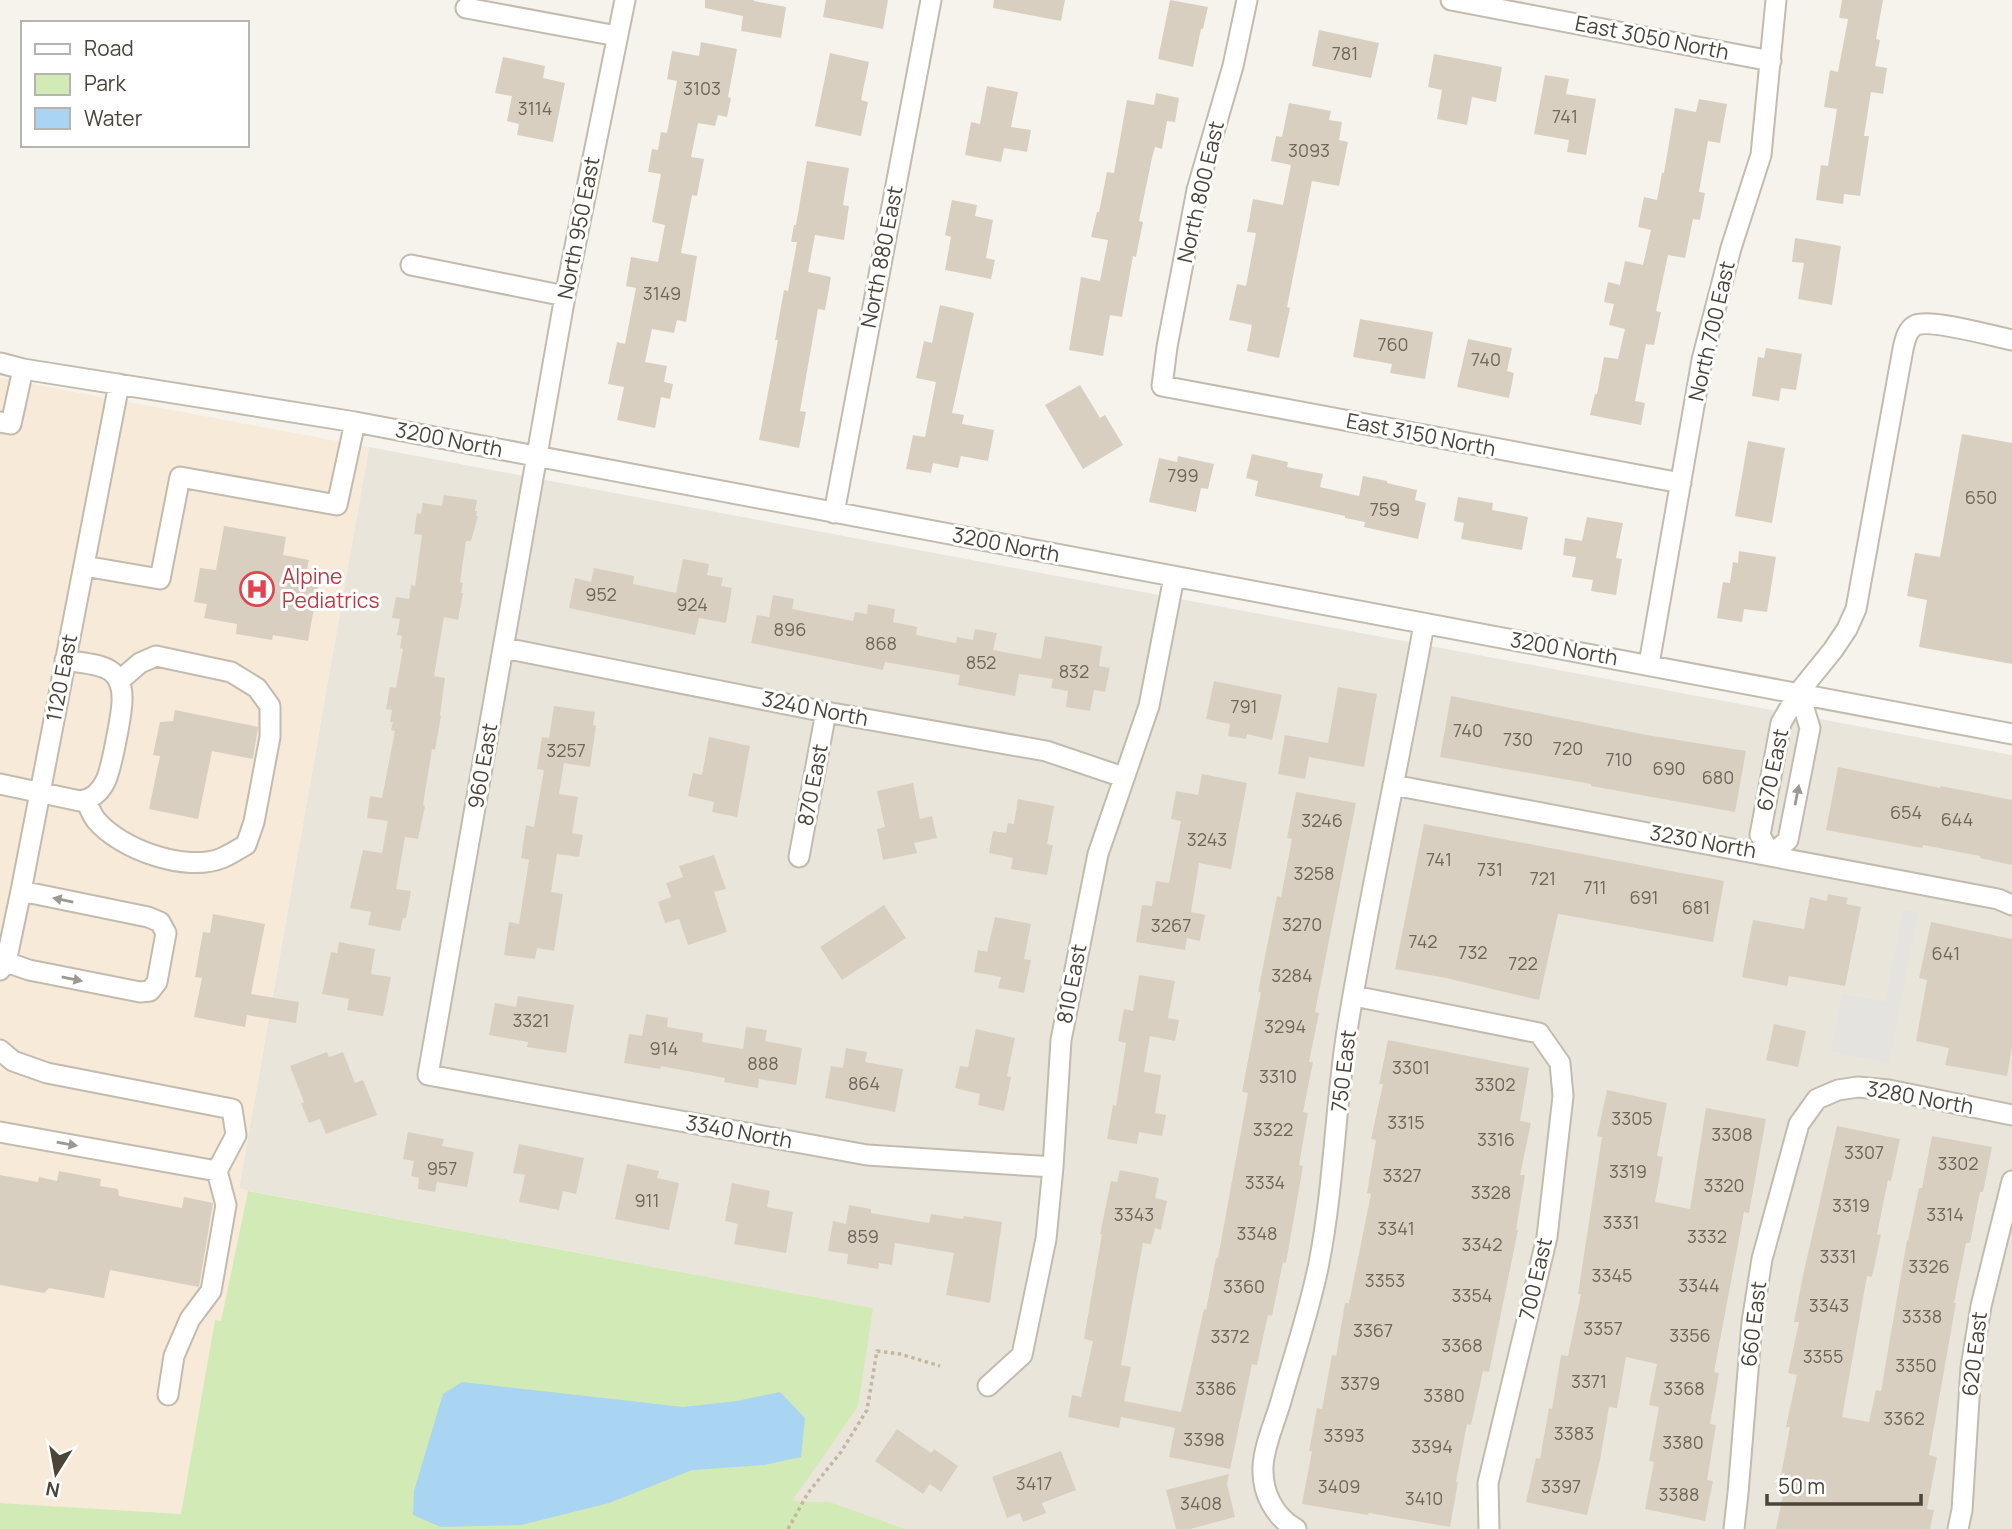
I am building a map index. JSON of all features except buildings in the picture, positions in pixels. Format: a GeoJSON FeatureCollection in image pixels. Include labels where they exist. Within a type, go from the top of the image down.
{"type":"FeatureCollection","features":[{"type":"Feature","properties":{"kind":"street","name":"North 950 East"},"geometry":{"type":"LineString","coordinates":[[536,457],[565,296],[625,0]]}},
{"type":"Feature","properties":{"kind":"street","name":"North 880 East"},"geometry":{"type":"LineString","coordinates":[[834,513],[931,0]]}},
{"type":"Feature","properties":{"kind":"street","name":"North 800 East"},"geometry":{"type":"LineString","coordinates":[[1162,386],[1197,190],[1233,66],[1247,0]]}},
{"type":"Feature","properties":{"kind":"street","name":"East 3050 North"},"geometry":{"type":"LineString","coordinates":[[1451,0],[1771,61]]}},
{"type":"Feature","properties":{"kind":"street","name":"North 700 East"},"geometry":{"type":"LineString","coordinates":[[1649,664],[1702,360],[1731,248],[1761,155],[1776,0]]}},
{"type":"Feature","properties":{"kind":"street"},"geometry":{"type":"LineString","coordinates":[[466,8],[617,36]]}},
{"type":"Feature","properties":{"kind":"street"},"geometry":{"type":"LineString","coordinates":[[411,265],[565,296]]}},
{"type":"Feature","properties":{"kind":"street"},"geometry":{"type":"LineString","coordinates":[[1799,692],[1833,650],[1856,609],[1908,331],[1917,325],[1933,324],[2012,340]]}},
{"type":"Feature","properties":{"kind":"street","name":"3200 North"},"geometry":{"type":"LineString","coordinates":[[0,363],[23,369],[355,422],[2012,734]]}},
{"type":"Feature","properties":{"kind":"street"},"geometry":{"type":"LineString","coordinates":[[0,422],[11,424],[23,369]]}},
{"type":"Feature","properties":{"kind":"street","name":"1120 East"},"geometry":{"type":"LineString","coordinates":[[3,966],[21,891],[119,384]]}},
{"type":"Feature","properties":{"kind":"street","name":"East 3150 North"},"geometry":{"type":"LineString","coordinates":[[1162,386],[1681,483]]}},
{"type":"Feature","properties":{"kind":"street"},"geometry":{"type":"LineString","coordinates":[[83,566],[160,579],[180,477],[337,505],[355,422]]}},
{"type":"Feature","properties":{"kind":"street","name":"960 East"},"geometry":{"type":"LineString","coordinates":[[428,1075],[536,457]]}},
{"type":"Feature","properties":{"kind":"street","name":"810 East"},"geometry":{"type":"LineString","coordinates":[[988,1386],[1022,1355],[1046,1239],[1061,1040],[1098,854],[1149,706],[1174,577]]}},
{"type":"Feature","properties":{"kind":"street","name":"750 East"},"geometry":{"type":"LineString","coordinates":[[1296,1529],[1275,1513],[1267,1495],[1264,1467],[1304,1321],[1326,1226],[1347,1033],[1424,624]]}},
{"type":"Feature","properties":{"kind":"street","name":"3240 North"},"geometry":{"type":"LineString","coordinates":[[504,648],[826,712],[1046,751],[1123,777]]}},
{"type":"Feature","properties":{"kind":"street"},"geometry":{"type":"LineString","coordinates":[[86,801],[96,820],[115,837],[145,854],[196,864],[222,859],[246,845],[254,822],[270,737],[270,706],[257,688],[231,672],[156,656],[140,663],[119,681]]}},
{"type":"Feature","properties":{"kind":"street"},"geometry":{"type":"LineString","coordinates":[[0,784],[86,801],[101,788],[108,777],[121,710],[119,681],[113,673],[104,668],[65,660]]}},
{"type":"Feature","properties":{"kind":"street","name":"670 East"},"geometry":{"type":"LineString","coordinates":[[1799,692],[1810,728],[1788,840],[1771,855],[1760,835],[1781,723],[1799,692]]}},
{"type":"Feature","properties":{"kind":"street","name":"870 East"},"geometry":{"type":"LineString","coordinates":[[799,857],[826,712]]}},
{"type":"Feature","properties":{"kind":"street","name":"3230 North"},"geometry":{"type":"LineString","coordinates":[[1393,785],[1998,899],[2012,905]]}},
{"type":"Feature","properties":{"kind":"street"},"geometry":{"type":"LineString","coordinates":[[3,966],[141,992],[150,991],[157,982],[166,933],[160,922],[148,917],[21,891]]}},
{"type":"Feature","properties":{"kind":"street","name":"700 East"},"geometry":{"type":"LineString","coordinates":[[1354,996],[1539,1033],[1560,1063],[1563,1096],[1547,1237],[1488,1483],[1489,1529]]}},
{"type":"Feature","properties":{"kind":"street"},"geometry":{"type":"LineString","coordinates":[[0,1050],[13,1061],[47,1073],[232,1109],[236,1135],[217,1171],[226,1205],[211,1291],[190,1320],[174,1356],[168,1395]]}},
{"type":"Feature","properties":{"kind":"street","name":"3340 North"},"geometry":{"type":"LineString","coordinates":[[428,1075],[867,1155],[1053,1167]]}},
{"type":"Feature","properties":{"kind":"street","name":"3280 North"},"geometry":{"type":"LineString","coordinates":[[1799,1124],[1817,1099],[1838,1090],[1858,1087],[1889,1090],[2012,1115]]}},
{"type":"Feature","properties":{"kind":"street","name":"660 East"},"geometry":{"type":"LineString","coordinates":[[1734,1529],[1752,1322],[1760,1271],[1799,1124]]}},
{"type":"Feature","properties":{"kind":"street"},"geometry":{"type":"LineString","coordinates":[[0,1132],[217,1171]]}},
{"type":"Feature","properties":{"kind":"street","name":"620 East"},"geometry":{"type":"LineString","coordinates":[[1958,1529],[1962,1510],[1971,1367],[1981,1306],[2012,1181]]}},
{"type":"Feature","properties":{"kind":"path"},"geometry":{"type":"LineString","coordinates":[[788,1529],[808,1493],[841,1452],[867,1410],[877,1352],[900,1354],[940,1366]]}},
{"type":"Feature","properties":{"kind":"shaded area"},"geometry":{"type":"Polygon","coordinates":[[[0,378],[369,447],[239,1188],[248,1191],[221,1321],[215,1321],[181,1514],[0,1503],[0,378]]]}},
{"type":"Feature","properties":{"kind":"shaded area"},"geometry":{"type":"Polygon","coordinates":[[[369,447],[2012,755],[2012,1529],[906,1529],[830,1502],[791,1501],[858,1407],[872,1308],[239,1189],[369,447]]]}},
{"type":"Feature","properties":{"kind":"shaded area"},"geometry":{"type":"Polygon","coordinates":[[[1903,910],[1918,913],[1889,1063],[1831,1051],[1842,994],[1885,1002],[1903,910]]]}},
{"type":"Feature","properties":{"kind":"green space"},"geometry":{"type":"Polygon","coordinates":[[[248,1191],[873,1308],[858,1407],[792,1501],[830,1502],[906,1529],[0,1529],[0,1503],[181,1514],[215,1320],[221,1321],[248,1191]]]}},
{"type":"Feature","properties":{"kind":"water"},"geometry":{"type":"Polygon","coordinates":[[[462,1382],[683,1407],[737,1401],[780,1392],[805,1418],[801,1457],[764,1465],[692,1470],[609,1503],[521,1525],[441,1527],[413,1515],[414,1491],[443,1394],[462,1382]]]}},
{"type":"Feature","properties":{"kind":"place","name":"Alpine Pediatrics"},"geometry":{"type":"Point","coordinates":[257,589]}}]}
